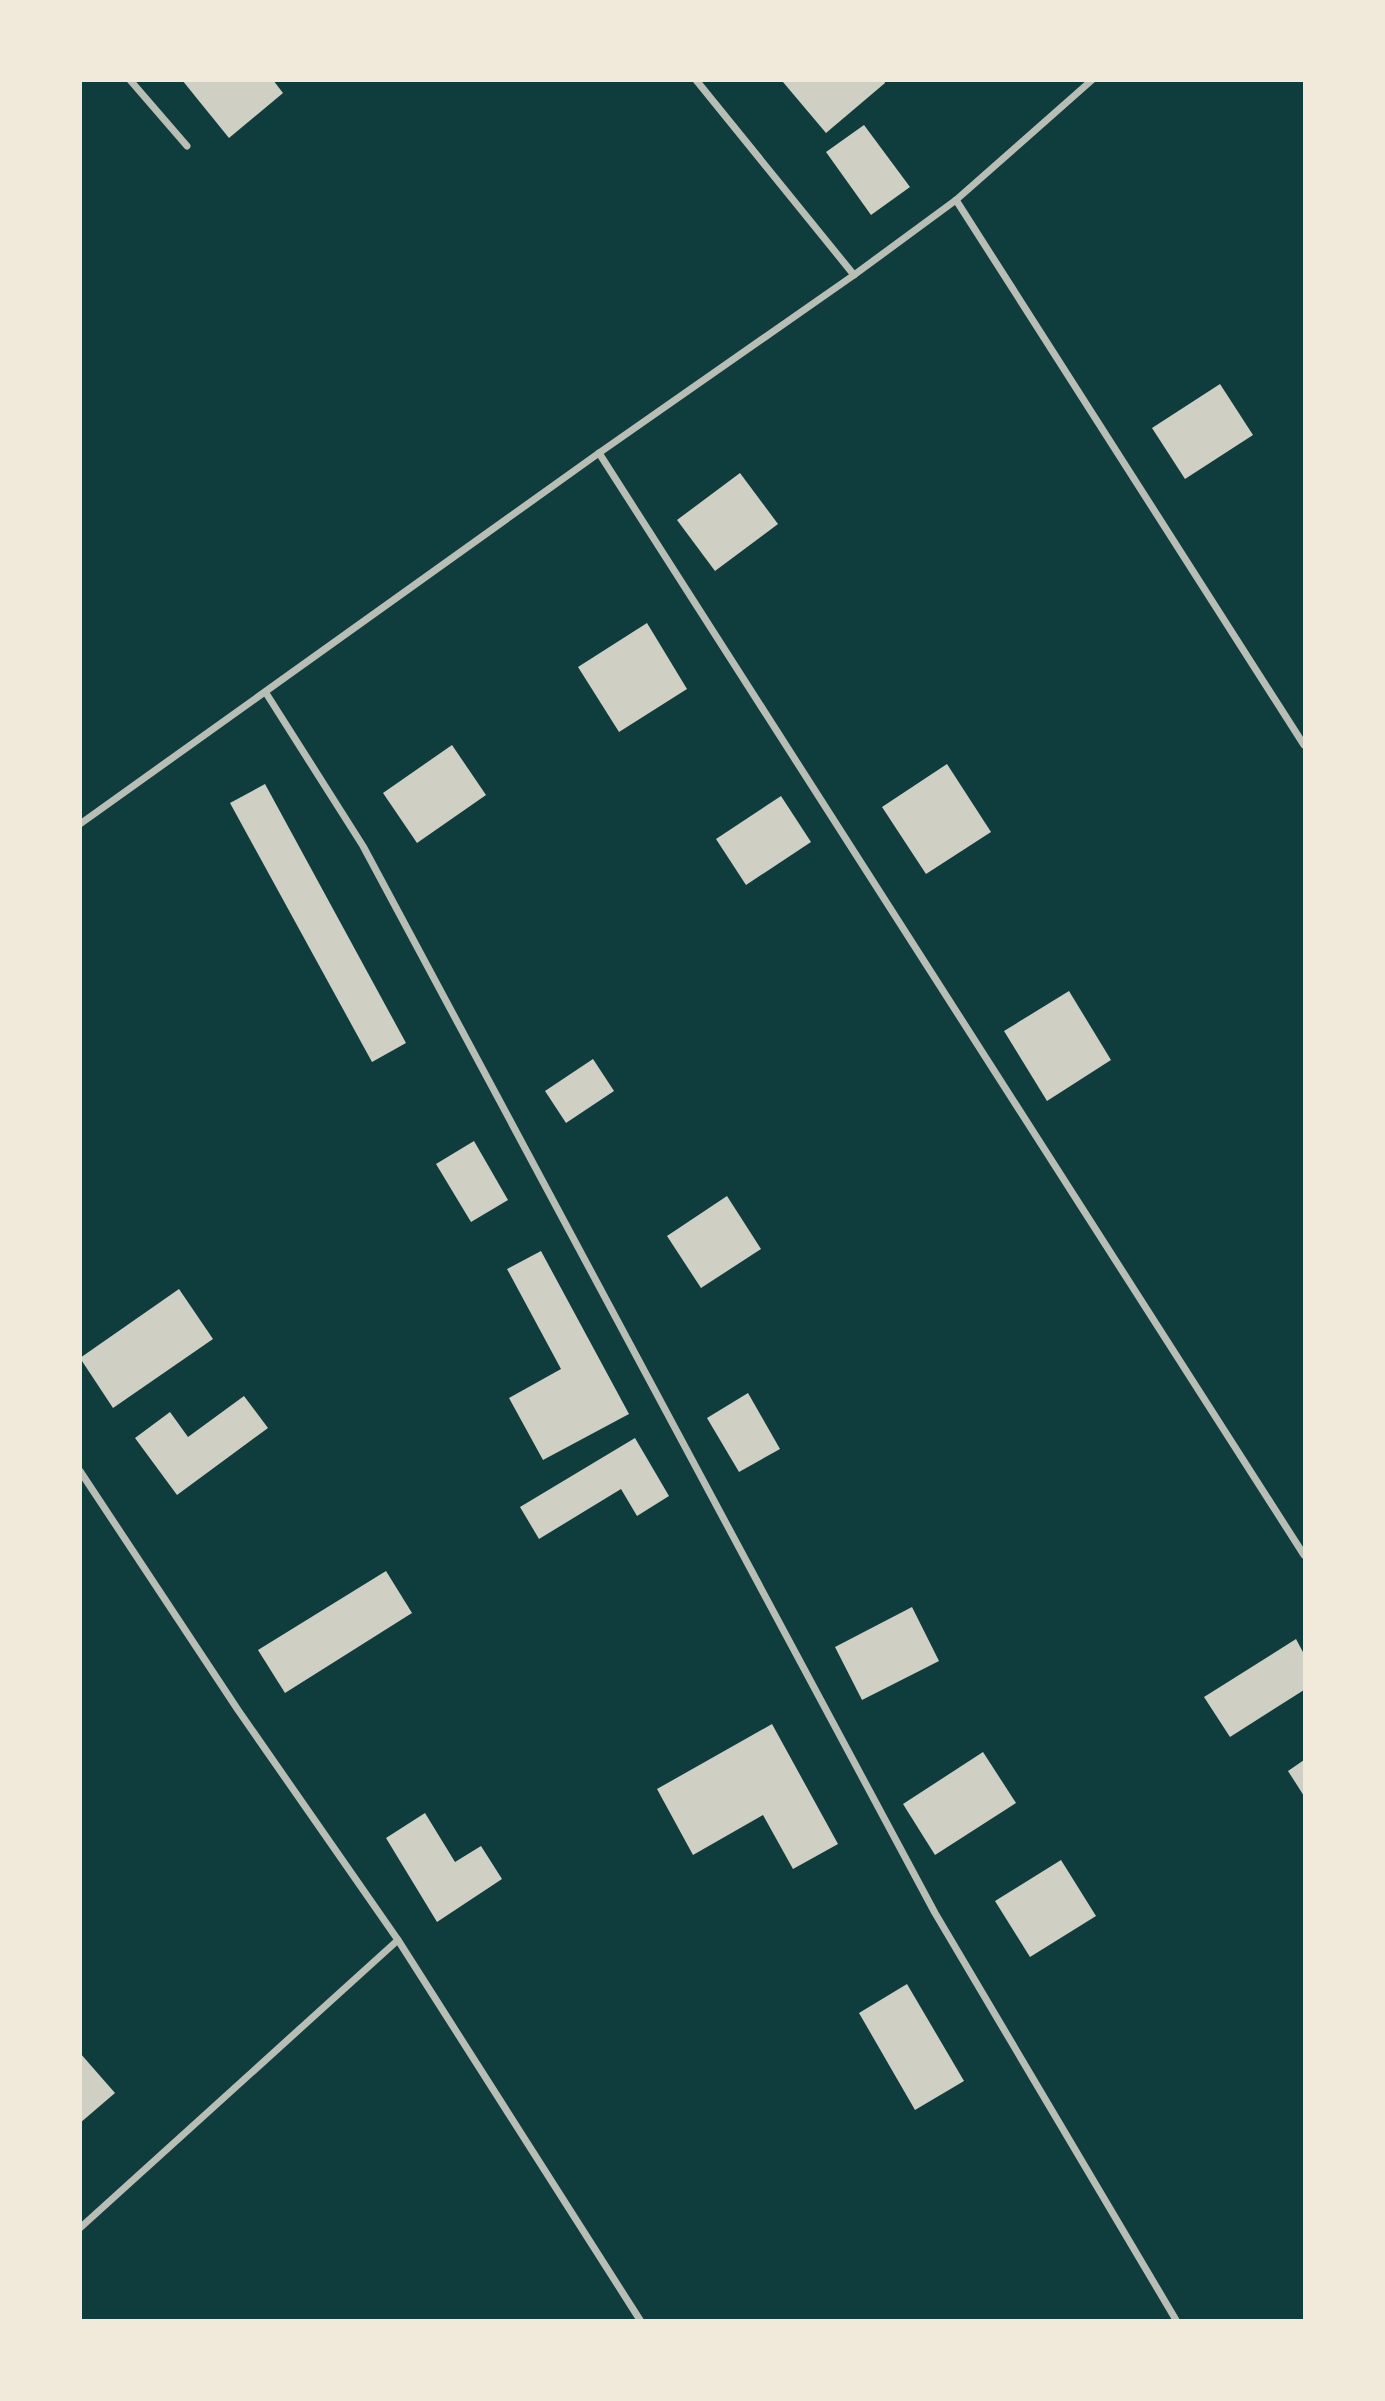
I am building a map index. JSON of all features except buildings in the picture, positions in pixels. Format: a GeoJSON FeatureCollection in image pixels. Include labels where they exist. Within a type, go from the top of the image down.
{"type":"FeatureCollection","features":[{"type":"Feature","properties":{"kind":"street"},"geometry":{"type":"LineString","coordinates":[[130,80],[187,146]]}},
{"type":"Feature","properties":{"kind":"street"},"geometry":{"type":"LineString","coordinates":[[696,80],[854,275]]}},
{"type":"Feature","properties":{"kind":"street"},"geometry":{"type":"LineString","coordinates":[[80,824],[599,453],[854,275],[956,200],[1092,80]]}},
{"type":"Feature","properties":{"kind":"street"},"geometry":{"type":"LineString","coordinates":[[956,200],[1304,745]]}},
{"type":"Feature","properties":{"kind":"street"},"geometry":{"type":"LineString","coordinates":[[599,453],[1304,1555]]}},
{"type":"Feature","properties":{"kind":"street"},"geometry":{"type":"LineString","coordinates":[[265,693],[363,846],[935,1913],[1177,2320]]}},
{"type":"Feature","properties":{"kind":"street"},"geometry":{"type":"LineString","coordinates":[[80,1471],[238,1710],[398,1940],[640,2320]]}},
{"type":"Feature","properties":{"kind":"street"},"geometry":{"type":"LineString","coordinates":[[80,2228],[398,1940]]}}]}
